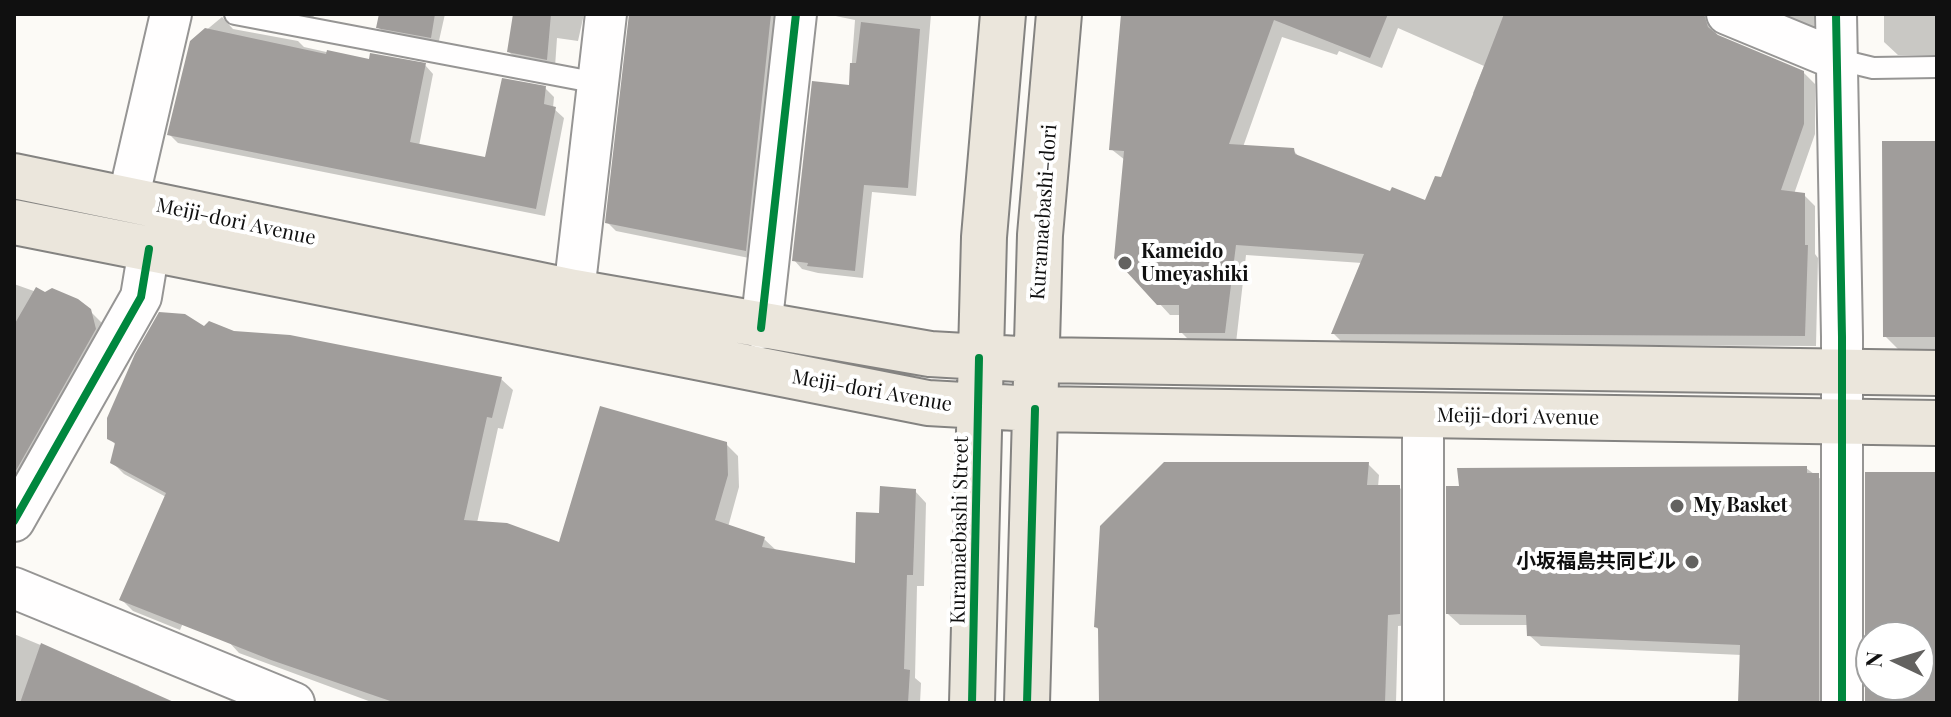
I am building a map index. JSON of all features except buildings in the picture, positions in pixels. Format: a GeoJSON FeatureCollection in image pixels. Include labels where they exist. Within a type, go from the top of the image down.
{"type":"FeatureCollection","features":[{"type":"Feature","properties":{"kind":"main road"},"geometry":{"type":"LineString","coordinates":[[979,358],[984,237],[1003,14]]}},
{"type":"Feature","properties":{"kind":"main road","name":"Kuramaebashi-dori"},"geometry":{"type":"LineString","coordinates":[[1035,409],[1040,235],[1059,14]]}},
{"type":"Feature","properties":{"kind":"main road","name":"Meiji-dori Avenue"},"geometry":{"type":"LineString","coordinates":[[14,176],[574,292],[881,348],[979,358],[1036,360],[1937,373]]}},
{"type":"Feature","properties":{"kind":"main road","name":"Meiji-dori Avenue"},"geometry":{"type":"LineString","coordinates":[[14,222],[877,395],[978,408],[1937,423]]}},
{"type":"Feature","properties":{"kind":"main road","name":"Kuramaebashi Street"},"geometry":{"type":"LineString","coordinates":[[972,703],[979,358]]}},
{"type":"Feature","properties":{"kind":"main road"},"geometry":{"type":"LineString","coordinates":[[1027,703],[1035,409]]}},
{"type":"Feature","properties":{"kind":"street"},"geometry":{"type":"LineString","coordinates":[[128,200],[171,14]]}},
{"type":"Feature","properties":{"kind":"street"},"geometry":{"type":"LineString","coordinates":[[574,292],[606,14]]}},
{"type":"Feature","properties":{"kind":"street"},"geometry":{"type":"LineString","coordinates":[[761,328],[796,14]]}},
{"type":"Feature","properties":{"kind":"street"},"geometry":{"type":"LineString","coordinates":[[1727,14],[1836,59]]}},
{"type":"Feature","properties":{"kind":"street"},"geometry":{"type":"LineString","coordinates":[[1836,14],[1842,703]]}},
{"type":"Feature","properties":{"kind":"street"},"geometry":{"type":"LineString","coordinates":[[14,521],[141,297],[149,249]]}},
{"type":"Feature","properties":{"kind":"street"},"geometry":{"type":"LineString","coordinates":[[1423,415],[1423,703]]}},
{"type":"Feature","properties":{"kind":"street"},"geometry":{"type":"LineString","coordinates":[[14,588],[268,698]]}},
{"type":"Feature","properties":{"kind":"lane"},"geometry":{"type":"LineString","coordinates":[[235,14],[598,83]]}},
{"type":"Feature","properties":{"kind":"lane"},"geometry":{"type":"LineString","coordinates":[[1836,59],[1873,68],[1937,67]]}},
{"type":"Feature","properties":{"kind":"cycle path"},"geometry":{"type":"LineString","coordinates":[[761,328],[796,14]]}},
{"type":"Feature","properties":{"kind":"cycle path"},"geometry":{"type":"LineString","coordinates":[[1836,14],[1842,337],[1842,703]]}},
{"type":"Feature","properties":{"kind":"cycle path"},"geometry":{"type":"LineString","coordinates":[[14,521],[141,297],[149,249]]}},
{"type":"Feature","properties":{"kind":"cycle path"},"geometry":{"type":"LineString","coordinates":[[972,703],[979,358]]}},
{"type":"Feature","properties":{"kind":"cycle path"},"geometry":{"type":"LineString","coordinates":[[1027,703],[1035,409]]}},
{"type":"Feature","properties":{"kind":"place","name":"Kameido Umeyashiki"},"geometry":{"type":"Point","coordinates":[1125,263]}},
{"type":"Feature","properties":{"kind":"place","name":"My Basket"},"geometry":{"type":"Point","coordinates":[1677,506]}},
{"type":"Feature","properties":{"kind":"place","name":"小坂福島共同ビル"},"geometry":{"type":"Point","coordinates":[1692,562]}}]}
